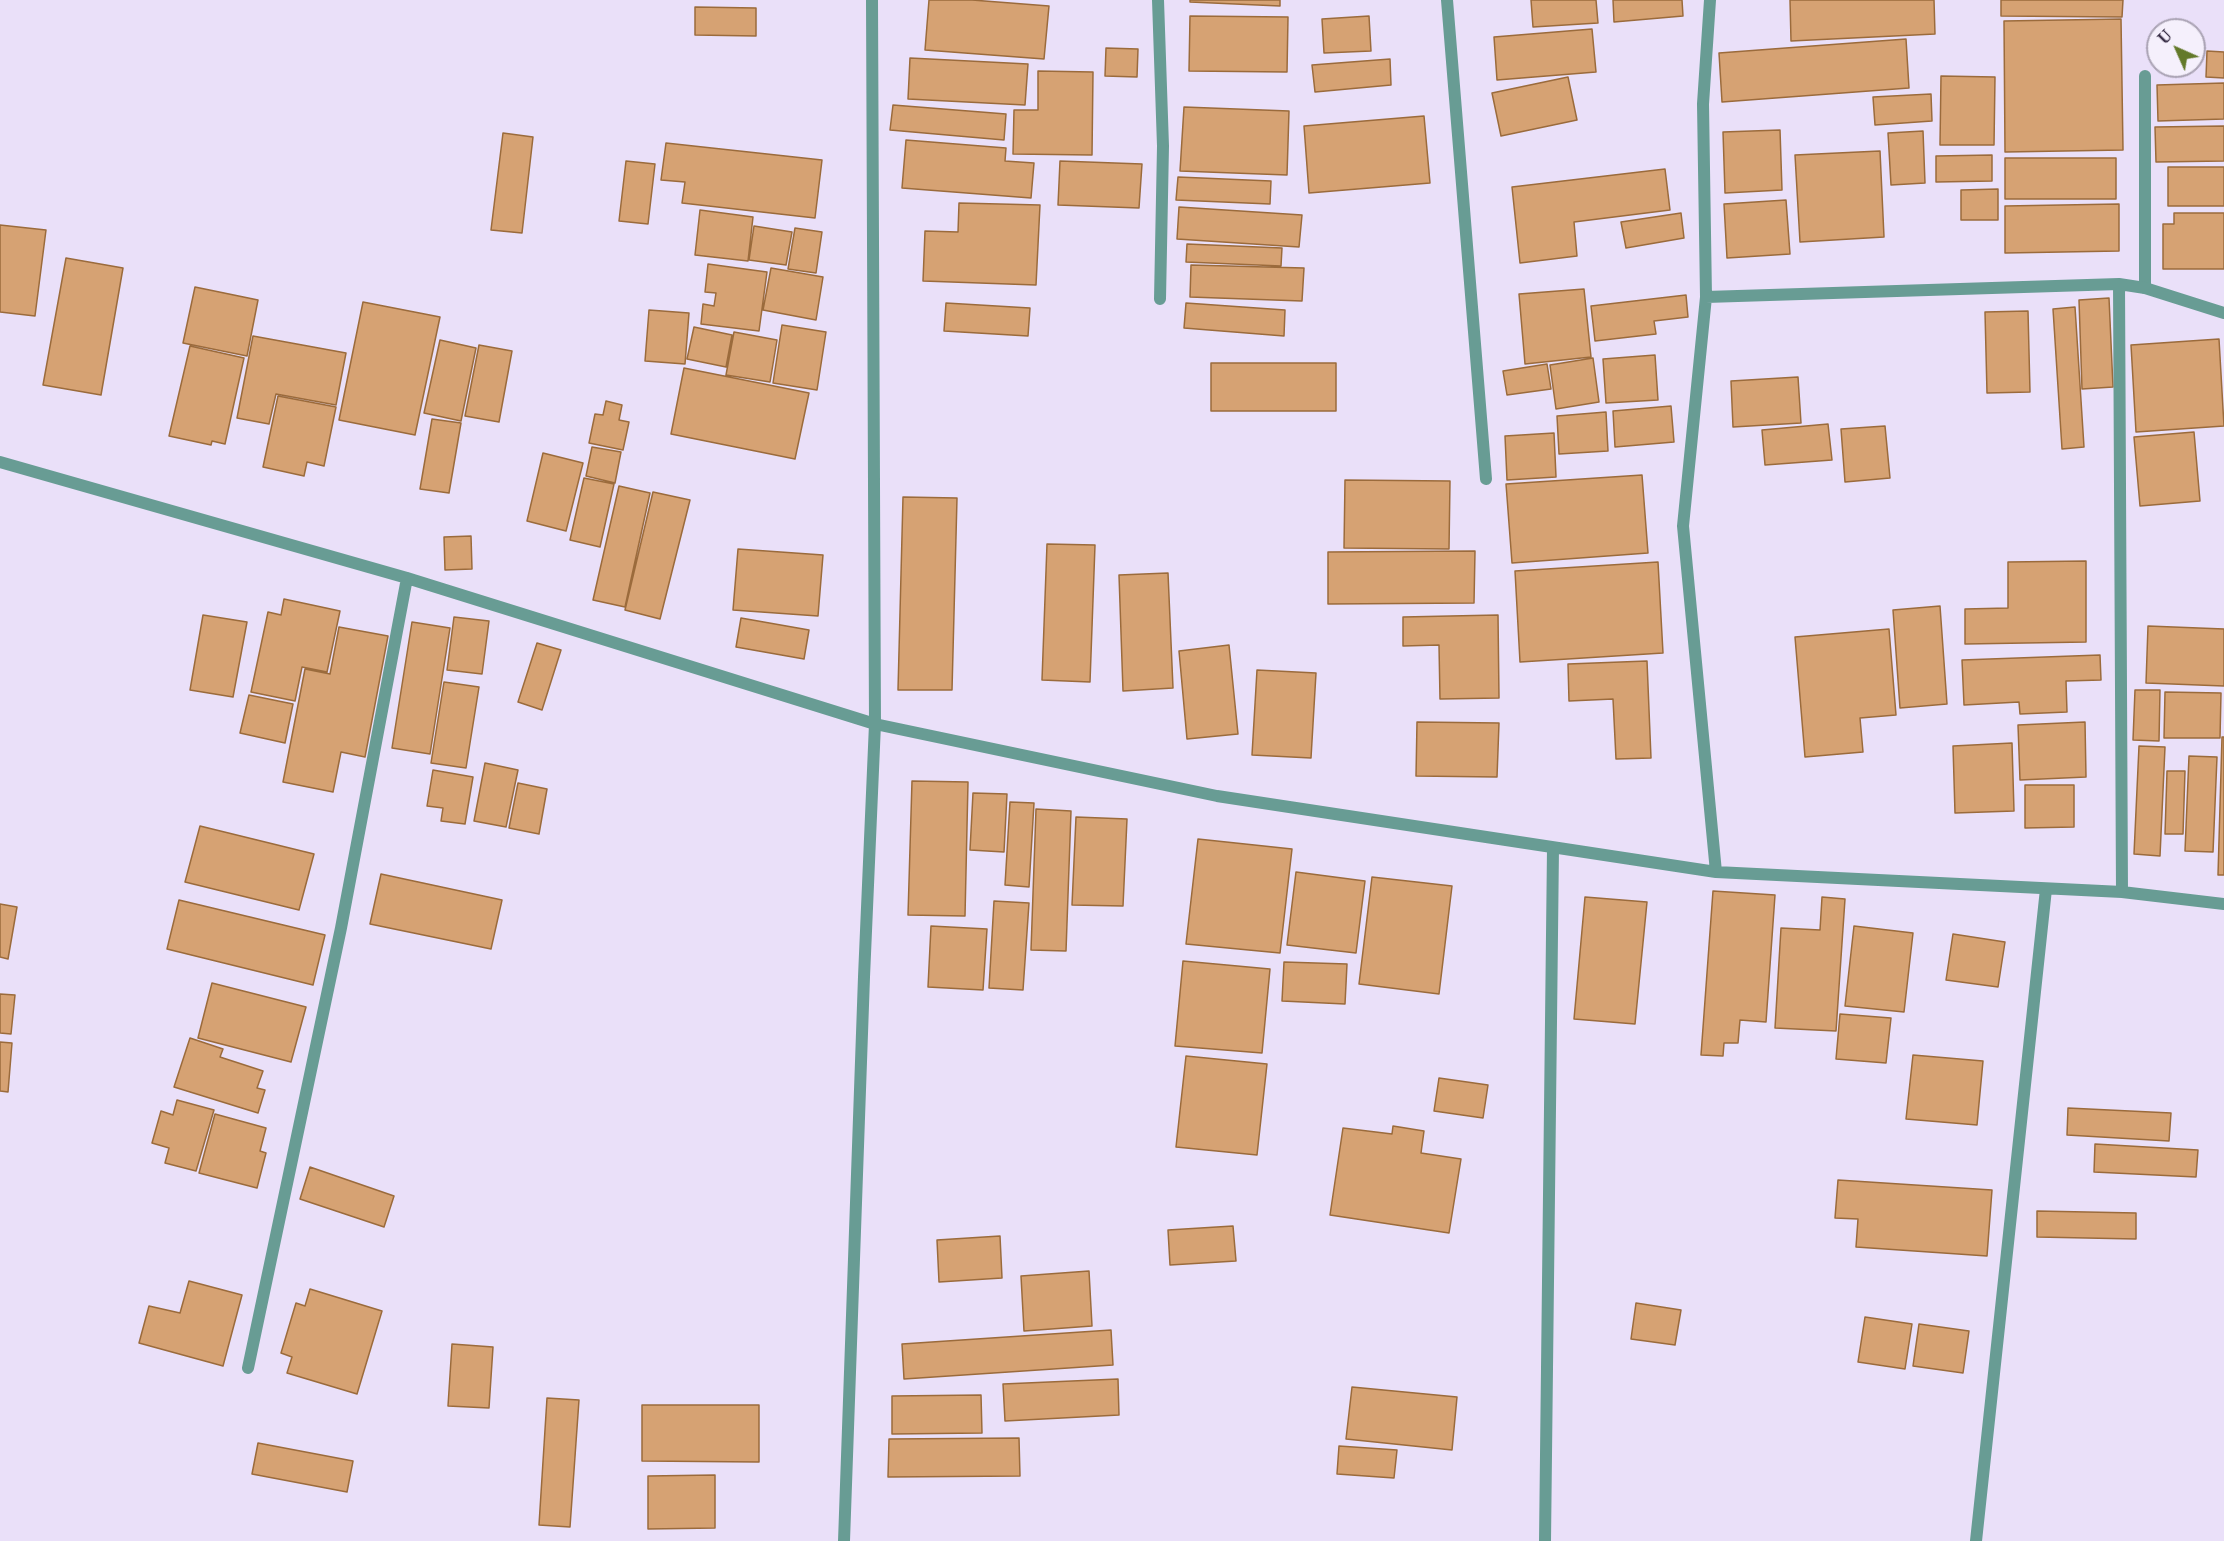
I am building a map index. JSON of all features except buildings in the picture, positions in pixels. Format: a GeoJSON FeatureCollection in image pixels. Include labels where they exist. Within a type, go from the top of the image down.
{"type":"FeatureCollection","features":[{"type":"Feature","properties":{"kind":"street"},"geometry":{"type":"LineString","coordinates":[[844,1541],[875,724],[872,0]]}},
{"type":"Feature","properties":{"kind":"street"},"geometry":{"type":"LineString","coordinates":[[1158,0],[1163,146],[1160,299]]}},
{"type":"Feature","properties":{"kind":"street"},"geometry":{"type":"LineString","coordinates":[[1447,0],[1486,479]]}},
{"type":"Feature","properties":{"kind":"street"},"geometry":{"type":"LineString","coordinates":[[1710,0],[1703,104],[1706,297],[1683,526],[1716,873]]}},
{"type":"Feature","properties":{"kind":"street"},"geometry":{"type":"LineString","coordinates":[[2145,76],[2145,288]]}},
{"type":"Feature","properties":{"kind":"street"},"geometry":{"type":"LineString","coordinates":[[1706,297],[2119,284],[2145,288],[2224,312]]}},
{"type":"Feature","properties":{"kind":"street"},"geometry":{"type":"LineString","coordinates":[[2119,284],[2122,892]]}},
{"type":"Feature","properties":{"kind":"street"},"geometry":{"type":"LineString","coordinates":[[0,462],[407,578],[875,724],[1216,796],[1716,873],[2122,892],[2224,904]]}},
{"type":"Feature","properties":{"kind":"street"},"geometry":{"type":"LineString","coordinates":[[248,1368],[341,928],[407,578]]}},
{"type":"Feature","properties":{"kind":"street"},"geometry":{"type":"LineString","coordinates":[[1545,1541],[1554,848]]}},
{"type":"Feature","properties":{"kind":"street"},"geometry":{"type":"LineString","coordinates":[[1976,1541],[2046,889]]}}]}
